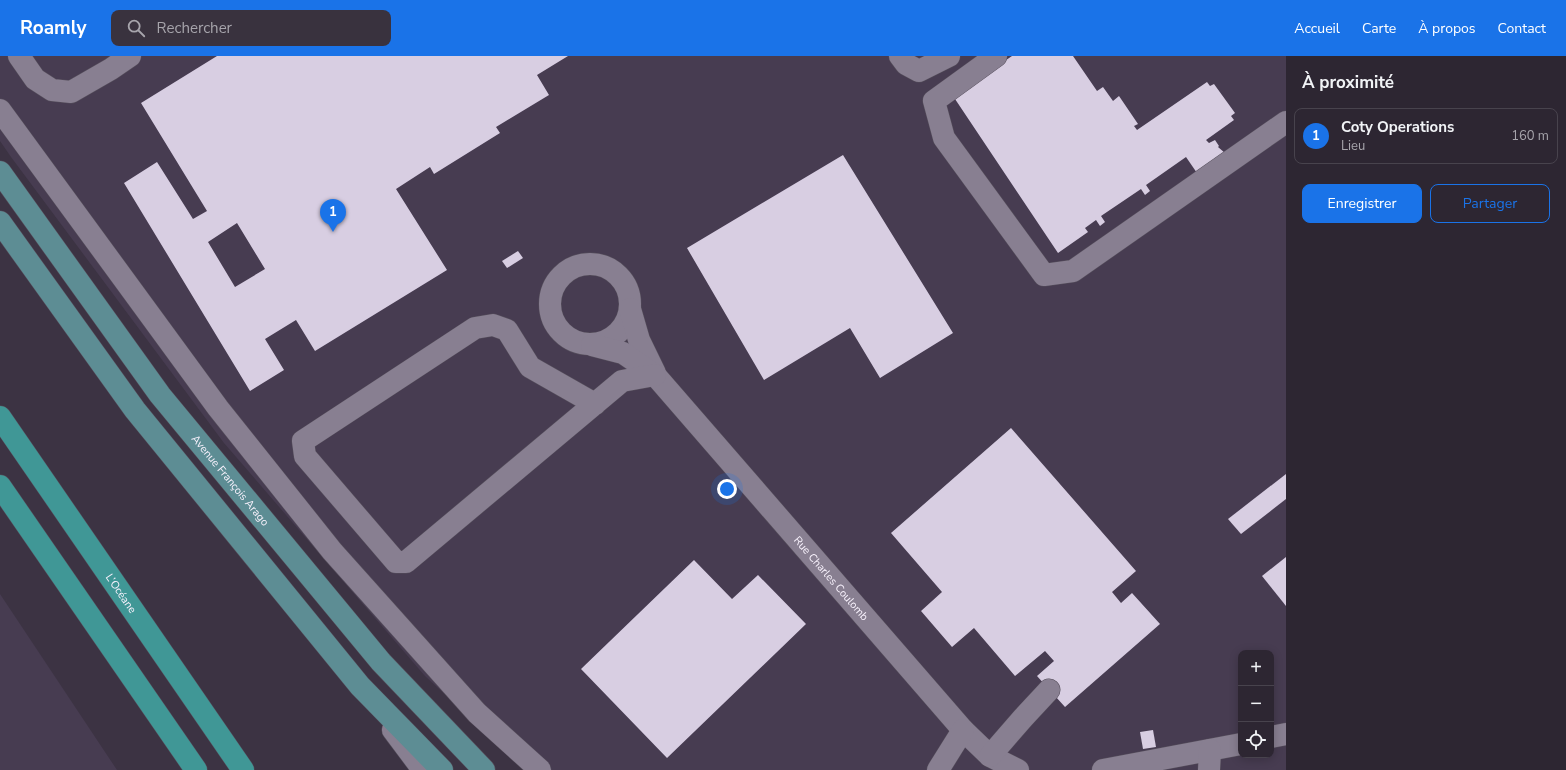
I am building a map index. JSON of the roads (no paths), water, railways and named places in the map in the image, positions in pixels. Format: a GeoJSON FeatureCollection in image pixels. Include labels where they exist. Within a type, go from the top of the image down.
{"type":"FeatureCollection","features":[{"type":"Feature","properties":{"kind":"highway","name":"L’Océane"},"geometry":{"type":"LineString","coordinates":[[0,417],[243,770]]}},
{"type":"Feature","properties":{"kind":"highway"},"geometry":{"type":"LineString","coordinates":[[0,486],[196,770]]}},
{"type":"Feature","properties":{"kind":"main road","name":"Avenue François Arago"},"geometry":{"type":"LineString","coordinates":[[0,172],[160,395],[381,662],[484,770]]}},
{"type":"Feature","properties":{"kind":"main road"},"geometry":{"type":"LineString","coordinates":[[0,222],[135,410],[360,686],[442,770]]}},
{"type":"Feature","properties":{"kind":"street"},"geometry":{"type":"LineString","coordinates":[[19,56],[35,79],[52,90],[71,92],[130,56]]}},
{"type":"Feature","properties":{"kind":"street"},"geometry":{"type":"LineString","coordinates":[[900,56],[906,64],[919,71],[946,57]]}},
{"type":"Feature","properties":{"kind":"street"},"geometry":{"type":"LineString","coordinates":[[996,56],[934,101],[944,138],[1044,275],[1073,271],[1286,122]]}},
{"type":"Feature","properties":{"kind":"street"},"geometry":{"type":"LineString","coordinates":[[0,110],[218,408],[332,551],[477,712],[540,770]]}},
{"type":"Feature","properties":{"kind":"street","name":"Rue Charles Coulomb"},"geometry":{"type":"LineString","coordinates":[[655,374],[623,353],[578,343],[565,336],[556,325],[550,313],[550,305],[552,292],[557,282],[567,272],[576,266],[589,264],[602,266],[614,272],[623,282],[629,294],[630,309],[639,340],[655,374],[963,730],[990,756],[1018,770]]}},
{"type":"Feature","properties":{"kind":"street"},"geometry":{"type":"LineString","coordinates":[[592,345],[608,341],[615,336],[625,324],[630,309]]}},
{"type":"Feature","properties":{"kind":"street"},"geometry":{"type":"LineString","coordinates":[[595,404],[530,367],[507,330],[493,325],[475,328],[303,441],[305,456],[396,562],[406,562],[595,404],[622,381],[655,374]]}},
{"type":"Feature","properties":{"kind":"street"},"geometry":{"type":"LineString","coordinates":[[360,686],[423,770]]}},
{"type":"Feature","properties":{"kind":"street"},"geometry":{"type":"LineString","coordinates":[[990,756],[1050,690]]}},
{"type":"Feature","properties":{"kind":"street"},"geometry":{"type":"LineString","coordinates":[[938,770],[963,730]]}},
{"type":"Feature","properties":{"kind":"street"},"geometry":{"type":"LineString","coordinates":[[1274,736],[1286,734]]}},
{"type":"Feature","properties":{"kind":"street"},"geometry":{"type":"LineString","coordinates":[[1103,770],[1210,760],[1238,746]]}},
{"type":"Feature","properties":{"kind":"place","name":"Coty Operations"},"geometry":{"type":"Point","coordinates":[333,232]}}]}
